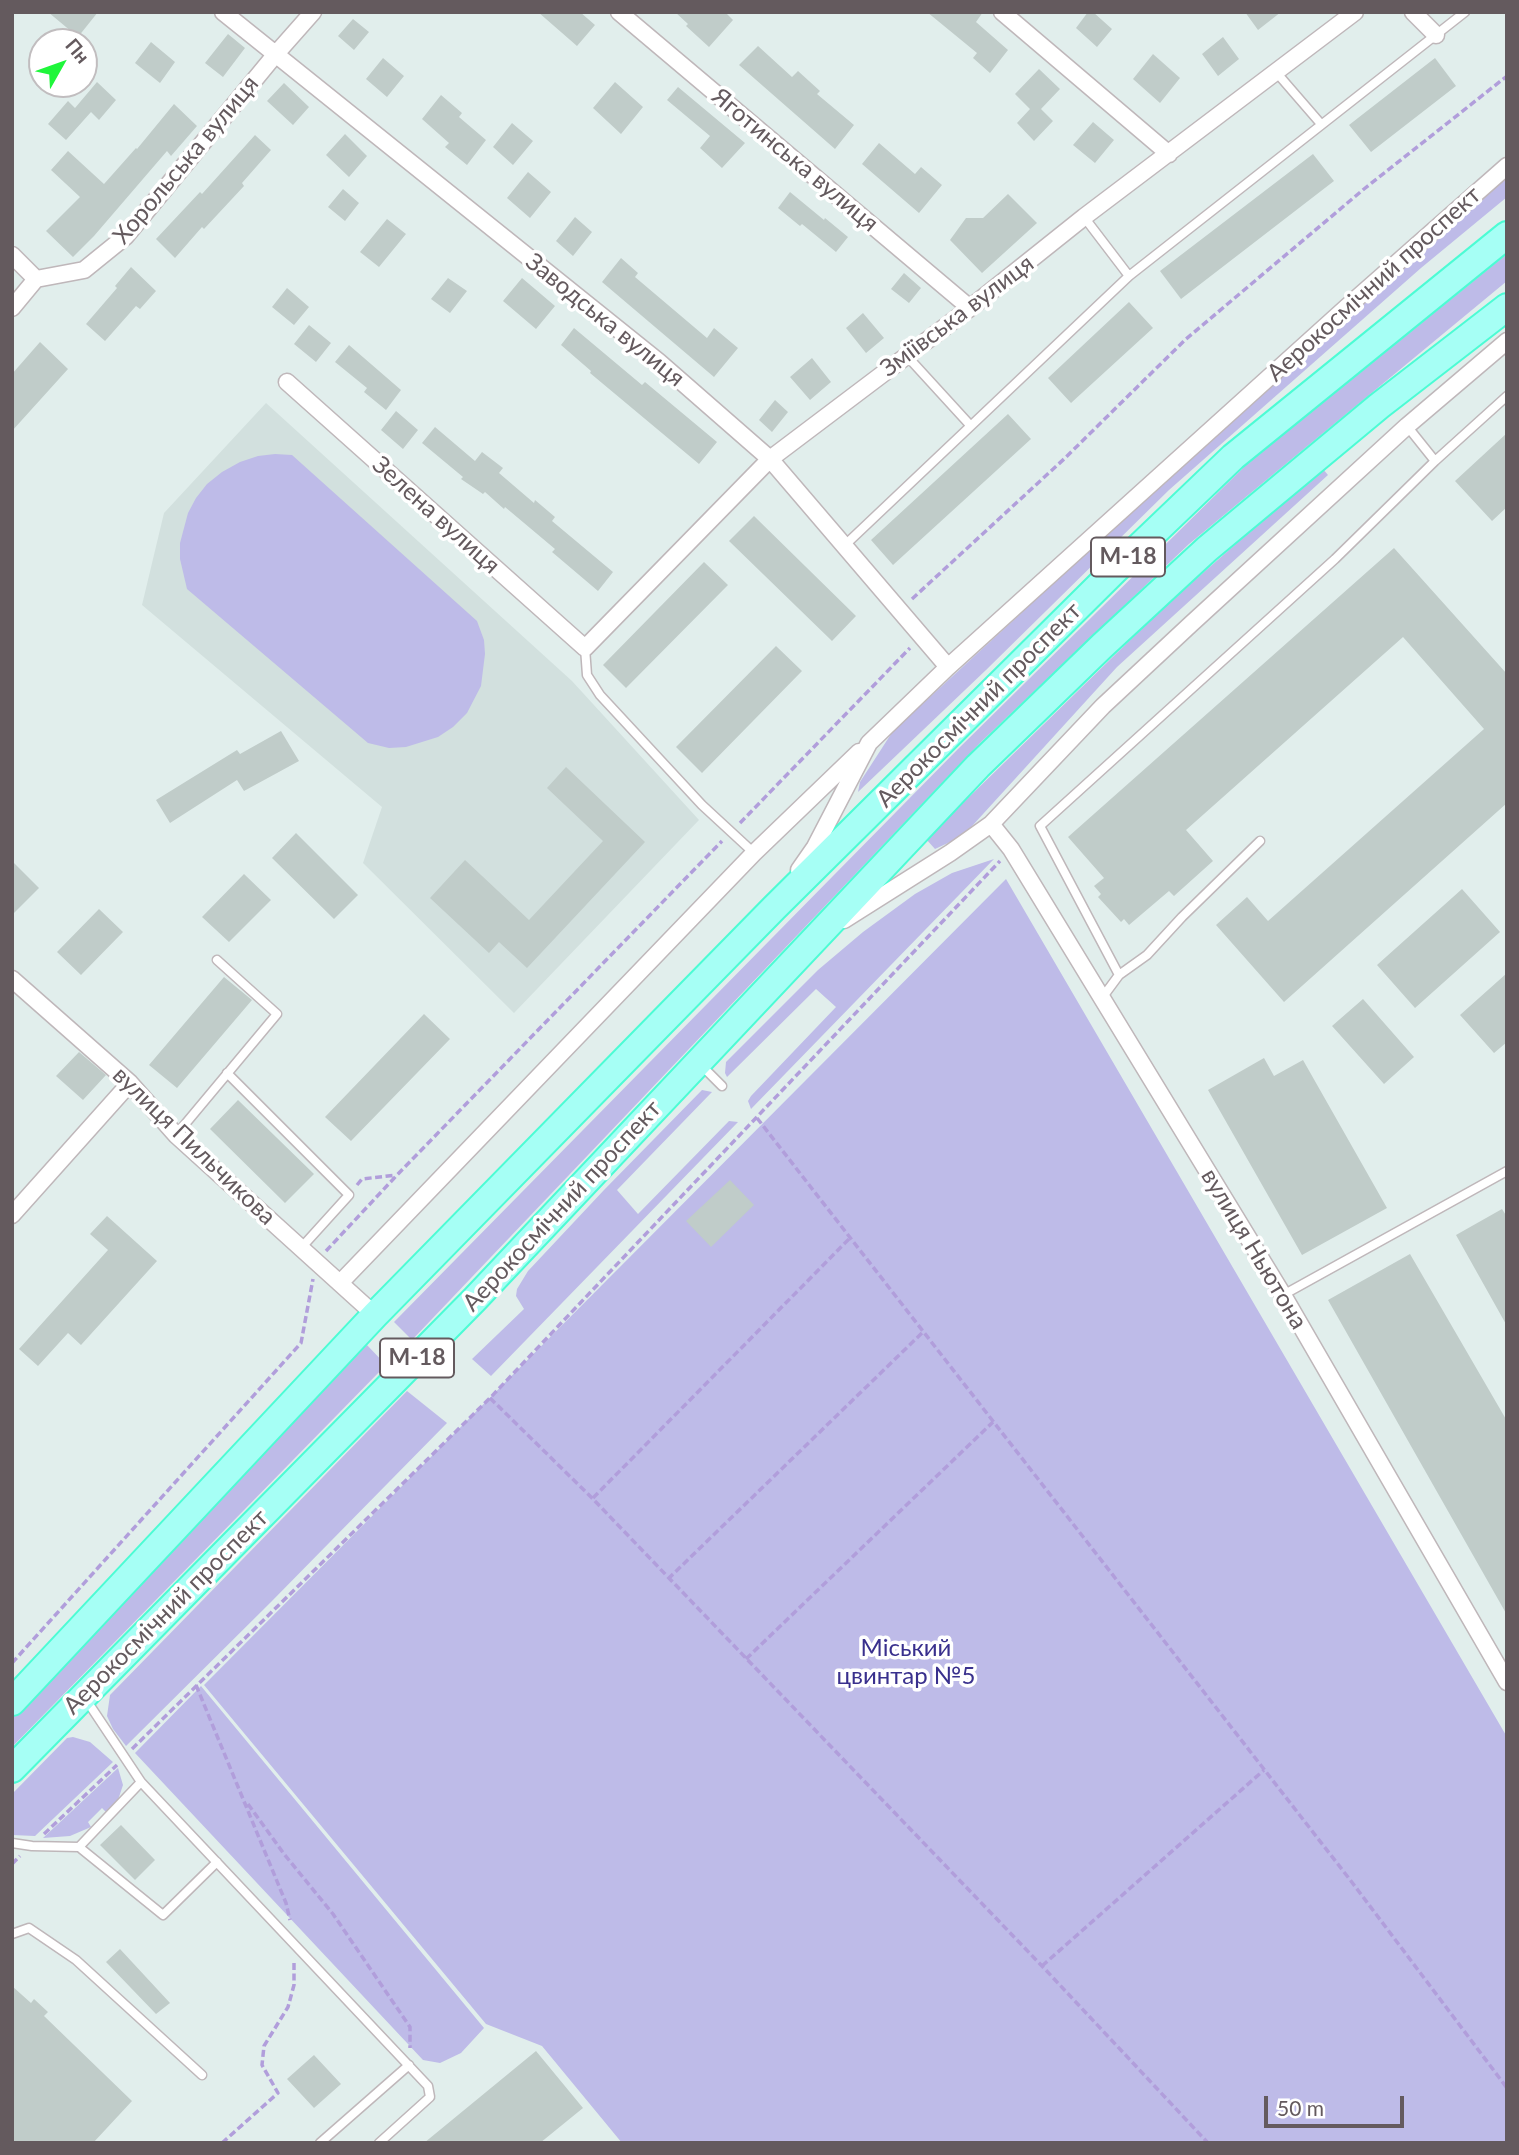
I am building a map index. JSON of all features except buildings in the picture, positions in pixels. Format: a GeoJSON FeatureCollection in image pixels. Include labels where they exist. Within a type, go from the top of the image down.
{"type":"FeatureCollection","features":[{"type":"Feature","properties":{"kind":"main road","name":"Аерокосмічний проспект"},"geometry":{"type":"LineString","coordinates":[[13,1698],[375,1315],[774,908],[1105,579],[1233,457],[1507,235]]}},
{"type":"Feature","properties":{"kind":"main road","name":"Аерокосмічний проспект"},"geometry":{"type":"LineString","coordinates":[[12,1769],[475,1299],[978,766],[1207,549],[1379,406],[1507,307]]}},
{"type":"Feature","properties":{"kind":"street","name":"Заводська вулиця"},"geometry":{"type":"LineString","coordinates":[[223,12],[659,362],[770,459],[948,667]]}},
{"type":"Feature","properties":{"kind":"street","name":"Хорольська вулиця"},"geometry":{"type":"LineString","coordinates":[[36,279],[84,270],[127,236],[313,12]]}},
{"type":"Feature","properties":{"kind":"street","name":"Яготинська вулиця"},"geometry":{"type":"LineString","coordinates":[[619,12],[970,308]]}},
{"type":"Feature","properties":{"kind":"street"},"geometry":{"type":"LineString","coordinates":[[1002,12],[1169,154]]}},
{"type":"Feature","properties":{"kind":"street","name":"Зміївська вулиця"},"geometry":{"type":"LineString","coordinates":[[585,648],[770,459],[1355,12]]}},
{"type":"Feature","properties":{"kind":"street"},"geometry":{"type":"LineString","coordinates":[[1413,12],[1436,35]]}},
{"type":"Feature","properties":{"kind":"street","name":"Аерокосмічний проспект"},"geometry":{"type":"LineString","coordinates":[[340,1283],[754,853],[948,667],[1507,166]]}},
{"type":"Feature","properties":{"kind":"street"},"geometry":{"type":"LineString","coordinates":[[12,255],[36,279],[12,308]]}},
{"type":"Feature","properties":{"kind":"street","name":"Аерокосмічний проспект"},"geometry":{"type":"LineString","coordinates":[[814,939],[991,824],[1103,706],[1407,426],[1507,341]]}},
{"type":"Feature","properties":{"kind":"street","name":"Зелена вулиця"},"geometry":{"type":"LineString","coordinates":[[287,382],[585,648]]}},
{"type":"Feature","properties":{"kind":"street","name":"Аерокосмічний проспект"},"geometry":{"type":"LineString","coordinates":[[774,908],[815,847],[869,743]]}},
{"type":"Feature","properties":{"kind":"street","name":"вулиця Ньютона"},"geometry":{"type":"LineString","coordinates":[[991,824],[1011,849],[1283,1295],[1507,1682]]}},
{"type":"Feature","properties":{"kind":"street","name":"вулиця Пильчикова"},"geometry":{"type":"LineString","coordinates":[[12,979],[130,1083],[176,1135],[375,1315]]}},
{"type":"Feature","properties":{"kind":"street"},"geometry":{"type":"LineString","coordinates":[[12,1215],[130,1083]]}},
{"type":"Feature","properties":{"kind":"lane"},"geometry":{"type":"LineString","coordinates":[[844,546],[1129,276],[1465,12]]}},
{"type":"Feature","properties":{"kind":"lane"},"geometry":{"type":"LineString","coordinates":[[1276,72],[1321,124]]}},
{"type":"Feature","properties":{"kind":"lane"},"geometry":{"type":"LineString","coordinates":[[1084,217],[1129,276]]}},
{"type":"Feature","properties":{"kind":"lane"},"geometry":{"type":"LineString","coordinates":[[906,355],[970,425]]}},
{"type":"Feature","properties":{"kind":"lane"},"geometry":{"type":"LineString","coordinates":[[1119,975],[1040,826],[1335,559],[1435,461],[1507,396]]}},
{"type":"Feature","properties":{"kind":"lane"},"geometry":{"type":"LineString","coordinates":[[1407,426],[1435,461]]}},
{"type":"Feature","properties":{"kind":"lane"},"geometry":{"type":"LineString","coordinates":[[585,648],[587,675],[600,695],[702,805],[754,853]]}},
{"type":"Feature","properties":{"kind":"lane"},"geometry":{"type":"LineString","coordinates":[[1102,998],[1119,975],[1147,955],[1260,841]]}},
{"type":"Feature","properties":{"kind":"lane"},"geometry":{"type":"LineString","coordinates":[[176,1135],[277,1014],[217,960]]}},
{"type":"Feature","properties":{"kind":"lane"},"geometry":{"type":"LineString","coordinates":[[698,1061],[722,1086]]}},
{"type":"Feature","properties":{"kind":"lane"},"geometry":{"type":"LineString","coordinates":[[227,1073],[349,1195],[301,1248]]}},
{"type":"Feature","properties":{"kind":"lane"},"geometry":{"type":"LineString","coordinates":[[1283,1295],[1507,1171]]}},
{"type":"Feature","properties":{"kind":"lane"},"geometry":{"type":"LineString","coordinates":[[83,1696],[141,1782],[428,2086],[430,2097],[379,2143]]}},
{"type":"Feature","properties":{"kind":"lane"},"geometry":{"type":"LineString","coordinates":[[79,1847],[141,1782]]}},
{"type":"Feature","properties":{"kind":"lane"},"geometry":{"type":"LineString","coordinates":[[12,1843],[79,1847],[163,1915],[217,1862]]}},
{"type":"Feature","properties":{"kind":"lane"},"geometry":{"type":"LineString","coordinates":[[12,1934],[29,1928],[76,1960],[202,2075]]}},
{"type":"Feature","properties":{"kind":"lane"},"geometry":{"type":"LineString","coordinates":[[320,2143],[409,2064]]}},
{"type":"Feature","properties":{"kind":"path"},"geometry":{"type":"LineString","coordinates":[[899,611],[1065,458],[1186,339],[1364,189],[1507,76]]}},
{"type":"Feature","properties":{"kind":"path"},"geometry":{"type":"LineString","coordinates":[[12,1663],[301,1343],[316,1261],[922,637]]}},
{"type":"Feature","properties":{"kind":"path"},"geometry":{"type":"LineString","coordinates":[[12,1864],[124,1758],[490,1398],[1001,860]]}},
{"type":"Feature","properties":{"kind":"path"},"geometry":{"type":"LineString","coordinates":[[756,1117],[1265,1770],[1507,2088]]}},
{"type":"Feature","properties":{"kind":"path"},"geometry":{"type":"LineString","coordinates":[[362,1179],[398,1174]]}},
{"type":"Feature","properties":{"kind":"path"},"geometry":{"type":"LineString","coordinates":[[592,1498],[850,1238]]}},
{"type":"Feature","properties":{"kind":"path"},"geometry":{"type":"LineString","coordinates":[[668,1579],[923,1332]]}},
{"type":"Feature","properties":{"kind":"path"},"geometry":{"type":"LineString","coordinates":[[490,1398],[592,1498],[1042,1966],[1208,2143]]}},
{"type":"Feature","properties":{"kind":"path"},"geometry":{"type":"LineString","coordinates":[[746,1659],[993,1422]]}},
{"type":"Feature","properties":{"kind":"path"},"geometry":{"type":"LineString","coordinates":[[196,1685],[286,1903],[295,1945],[294,1984],[288,2007],[264,2046],[262,2065],[278,2093],[222,2143]]}},
{"type":"Feature","properties":{"kind":"path"},"geometry":{"type":"LineString","coordinates":[[1042,1966],[1265,1770]]}},
{"type":"Feature","properties":{"kind":"path"},"geometry":{"type":"LineString","coordinates":[[244,1800],[332,1914],[410,2027],[409,2064]]}},
{"type":"Feature","properties":{"kind":"shaded area"},"geometry":{"type":"Polygon","coordinates":[[[266,403],[572,681],[699,820],[514,1013],[363,863],[382,807],[142,605],[164,513],[266,403]]]}},
{"type":"Feature","properties":{"kind":"green space"},"geometry":{"type":"Polygon","coordinates":[[[1507,178],[1507,197],[1421,268],[1169,490],[858,792],[860,782],[893,731],[1317,341],[1507,178]]]}},
{"type":"Feature","properties":{"kind":"green space"},"geometry":{"type":"Polygon","coordinates":[[[1507,254],[1507,281],[1189,544],[982,741],[412,1340],[394,1322],[958,749],[1246,465],[1507,254]]]}},
{"type":"Feature","properties":{"kind":"green space"},"geometry":{"type":"Polygon","coordinates":[[[275,454],[292,455],[477,621],[484,640],[485,654],[481,686],[467,713],[438,737],[406,747],[389,748],[368,743],[187,589],[180,559],[180,543],[188,513],[196,498],[207,484],[222,472],[240,462],[275,454]]]}},
{"type":"Feature","properties":{"kind":"green space"},"geometry":{"type":"Polygon","coordinates":[[[1322,468],[1328,475],[1117,667],[963,836],[935,849],[926,839],[1161,610],[1322,468]]]}},
{"type":"Feature","properties":{"kind":"green space"},"geometry":{"type":"Polygon","coordinates":[[[994,859],[751,1109],[748,1101],[751,1096],[836,1007],[816,989],[727,1077],[726,1062],[818,970],[863,932],[915,894],[952,873],[994,859]]]}},
{"type":"Feature","properties":{"kind":"green space","name":"Міський цвинтар №5"},"geometry":{"type":"Polygon","coordinates":[[[1006,879],[1507,1737],[1507,2143],[622,2143],[542,2046],[486,2024],[204,1685],[1006,879]]]}},
{"type":"Feature","properties":{"kind":"green space"},"geometry":{"type":"Polygon","coordinates":[[[702,1090],[712,1092],[617,1190],[638,1214],[729,1121],[738,1122],[491,1376],[472,1359],[524,1309],[516,1296],[517,1289],[528,1271],[702,1090]]]}},
{"type":"Feature","properties":{"kind":"green space"},"geometry":{"type":"Polygon","coordinates":[[[367,1345],[386,1365],[12,1747],[12,1710],[367,1345]]]}},
{"type":"Feature","properties":{"kind":"green space"},"geometry":{"type":"Polygon","coordinates":[[[407,1391],[447,1423],[126,1746],[107,1716],[110,1695],[407,1391]]]}},
{"type":"Feature","properties":{"kind":"green space"},"geometry":{"type":"Polygon","coordinates":[[[201,1686],[484,2028],[461,2053],[440,2063],[423,2060],[135,1753],[201,1686]]]}},
{"type":"Feature","properties":{"kind":"green space"},"geometry":{"type":"Polygon","coordinates":[[[67,1738],[90,1742],[113,1762],[35,1836],[12,1835],[12,1794],[67,1738]]]}},
{"type":"Feature","properties":{"kind":"green space"},"geometry":{"type":"Polygon","coordinates":[[[118,1768],[123,1785],[118,1800],[107,1813],[102,1808],[88,1822],[91,1827],[70,1836],[43,1838],[118,1768]]]}}]}
